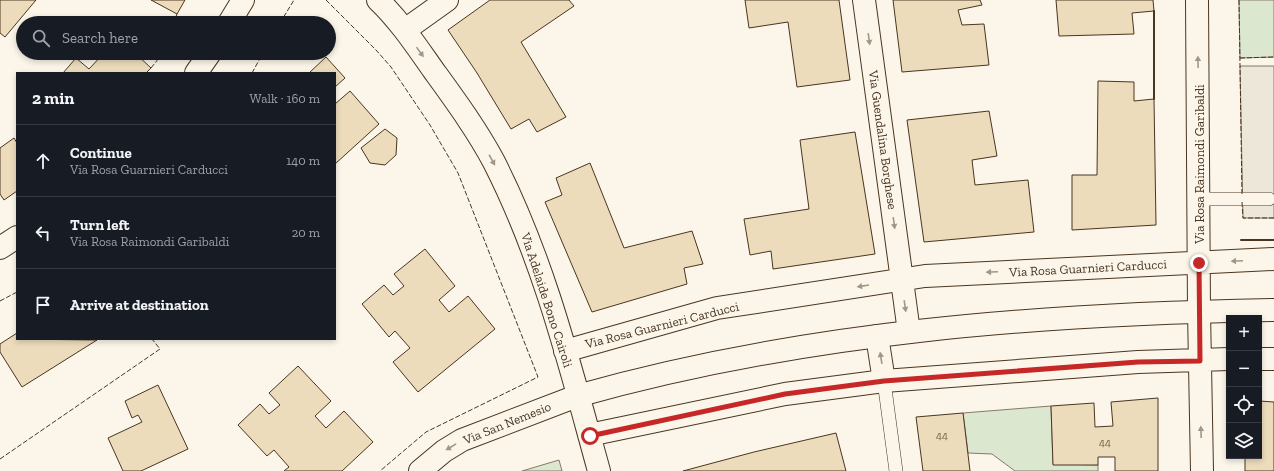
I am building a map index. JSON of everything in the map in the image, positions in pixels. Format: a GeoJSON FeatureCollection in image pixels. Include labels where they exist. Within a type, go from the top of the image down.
{"type":"FeatureCollection","features":[{"type":"Feature","properties":{"kind":"street"},"geometry":{"type":"LineString","coordinates":[[233,16],[243,0]]}},
{"type":"Feature","properties":{"kind":"street","name":"Via Adelaide Bono Cairoli"},"geometry":{"type":"LineString","coordinates":[[378,0],[405,30],[459,105],[494,161],[537,258],[600,471]]}},
{"type":"Feature","properties":{"kind":"street"},"geometry":{"type":"LineString","coordinates":[[405,30],[447,0]]}},
{"type":"Feature","properties":{"kind":"street","name":"Via Guendalina Borghese"},"geometry":{"type":"LineString","coordinates":[[864,0],[902,280]]}},
{"type":"Feature","properties":{"kind":"street","name":"Via Rosa Raimondi Garibaldi"},"geometry":{"type":"LineString","coordinates":[[1197,0],[1199,311],[1202,471]]}},
{"type":"Feature","properties":{"kind":"street"},"geometry":{"type":"LineString","coordinates":[[197,72],[205,60]]}},
{"type":"Feature","properties":{"kind":"street"},"geometry":{"type":"LineString","coordinates":[[0,248],[16,238]]}},
{"type":"Feature","properties":{"kind":"street","name":"Via Rosa Guarnieri Carducci"},"geometry":{"type":"LineString","coordinates":[[565,351],[717,308],[925,276],[1044,269],[1274,259]]}},
{"type":"Feature","properties":{"kind":"street"},"geometry":{"type":"LineString","coordinates":[[902,280],[909,332]]}},
{"type":"Feature","properties":{"kind":"street"},"geometry":{"type":"LineString","coordinates":[[577,396],[751,355],[909,332],[1040,319],[1199,311],[1274,310]]}},
{"type":"Feature","properties":{"kind":"street"},"geometry":{"type":"LineString","coordinates":[[877,336],[884,381]]}},
{"type":"Feature","properties":{"kind":"street"},"geometry":{"type":"LineString","coordinates":[[590,436],[785,394],[884,381],[1138,362],[1226,359]]}},
{"type":"Feature","properties":{"kind":"street"},"geometry":{"type":"LineString","coordinates":[[1262,359],[1274,359]]}},
{"type":"Feature","properties":{"kind":"street","name":"Via San Nemesio"},"geometry":{"type":"LineString","coordinates":[[420,471],[444,451],[462,440],[577,396]]}},
{"type":"Feature","properties":{"kind":"lane"},"geometry":{"type":"LineString","coordinates":[[1199,199],[1269,199]]}},
{"type":"Feature","properties":{"kind":"lane"},"geometry":{"type":"LineString","coordinates":[[884,381],[896,471]]}},
{"type":"Feature","properties":{"kind":"green space"},"geometry":{"type":"Polygon","coordinates":[[[1239,0],[1274,0],[1274,57],[1240,58],[1239,0]]]}},
{"type":"Feature","properties":{"kind":"green space"},"geometry":{"type":"Polygon","coordinates":[[[1051,406],[1053,464],[1098,465],[1098,471],[1015,471],[992,454],[968,453],[963,413],[1051,406]]]}},
{"type":"Feature","properties":{"kind":"green space"},"geometry":{"type":"Polygon","coordinates":[[[559,460],[562,471],[522,471],[559,460]]]}},
{"type":"Feature","properties":{"kind":"shaded area"},"geometry":{"type":"Polygon","coordinates":[[[1240,66],[1274,66],[1274,218],[1243,218],[1240,66]]]}},
{"type":"Feature","properties":{"kind":"building"},"geometry":{"type":"Polygon","coordinates":[[[0,0],[36,0],[23,16],[16,16],[16,24],[5,37],[0,33],[0,0]]]}},
{"type":"Feature","properties":{"kind":"building"},"geometry":{"type":"Polygon","coordinates":[[[151,0],[185,0],[177,14],[151,0]]]}},
{"type":"Feature","properties":{"kind":"building"},"geometry":{"type":"Polygon","coordinates":[[[490,0],[569,0],[574,6],[521,42],[566,117],[537,132],[529,119],[511,129],[477,73],[448,30],[490,0]]]}},
{"type":"Feature","properties":{"kind":"building"},"geometry":{"type":"Polygon","coordinates":[[[745,0],[839,0],[850,80],[797,87],[788,22],[749,28],[745,0]]]}},
{"type":"Feature","properties":{"kind":"building"},"geometry":{"type":"Polygon","coordinates":[[[893,0],[980,0],[982,5],[958,10],[962,25],[984,24],[989,65],[902,72],[893,0]]]}},
{"type":"Feature","properties":{"kind":"building"},"geometry":{"type":"Polygon","coordinates":[[[1056,0],[1153,0],[1154,11],[1132,13],[1134,34],[1059,36],[1056,0]]]}},
{"type":"Feature","properties":{"kind":"building"},"geometry":{"type":"Polygon","coordinates":[[[74,60],[78,60],[89,69],[97,60],[142,60],[151,68],[147,72],[64,72],[74,60]]]}},
{"type":"Feature","properties":{"kind":"building"},"geometry":{"type":"Polygon","coordinates":[[[323,60],[329,60],[345,78],[336,86],[336,72],[310,72],[323,60]]]}},
{"type":"Feature","properties":{"kind":"building"},"geometry":{"type":"Polygon","coordinates":[[[1098,81],[1134,82],[1134,101],[1154,99],[1156,225],[1072,230],[1072,175],[1097,175],[1098,81]]]}},
{"type":"Feature","properties":{"kind":"building"},"geometry":{"type":"Polygon","coordinates":[[[350,91],[379,124],[336,163],[336,103],[350,91]]]}},
{"type":"Feature","properties":{"kind":"building"},"geometry":{"type":"Polygon","coordinates":[[[989,111],[997,156],[972,160],[975,185],[1028,180],[1034,232],[924,242],[907,120],[989,111]]]}},
{"type":"Feature","properties":{"kind":"building"},"geometry":{"type":"Polygon","coordinates":[[[385,129],[397,138],[396,155],[385,165],[370,163],[361,148],[385,129]]]}},
{"type":"Feature","properties":{"kind":"building"},"geometry":{"type":"Polygon","coordinates":[[[855,132],[875,254],[773,269],[771,251],[750,255],[744,219],[809,209],[800,140],[855,132]]]}},
{"type":"Feature","properties":{"kind":"building"},"geometry":{"type":"Polygon","coordinates":[[[14,138],[16,141],[16,192],[4,200],[0,194],[0,148],[14,138]]]}},
{"type":"Feature","properties":{"kind":"building"},"geometry":{"type":"Polygon","coordinates":[[[590,163],[624,248],[692,231],[703,264],[684,268],[687,284],[592,312],[545,202],[562,195],[556,178],[590,163]]]}},
{"type":"Feature","properties":{"kind":"building"},"geometry":{"type":"Polygon","coordinates":[[[425,249],[455,286],[439,300],[449,312],[468,296],[495,329],[418,392],[393,362],[410,348],[395,331],[389,337],[362,304],[384,285],[393,295],[404,286],[394,274],[425,249]]]}},
{"type":"Feature","properties":{"kind":"building"},"geometry":{"type":"Polygon","coordinates":[[[16,334],[16,340],[97,340],[22,387],[0,352],[0,344],[16,334]]]}},
{"type":"Feature","properties":{"kind":"building"},"geometry":{"type":"Polygon","coordinates":[[[298,366],[331,401],[315,416],[326,428],[344,411],[373,442],[342,471],[284,471],[289,467],[274,450],[267,456],[238,425],[260,404],[269,414],[280,405],[269,393],[298,366]]]}},
{"type":"Feature","properties":{"kind":"building"},"geometry":{"type":"Polygon","coordinates":[[[158,385],[188,449],[141,471],[123,471],[108,438],[142,422],[138,415],[132,418],[125,401],[158,385]]]}},
{"type":"Feature","properties":{"kind":"building"},"geometry":{"type":"Polygon","coordinates":[[[1158,398],[1158,471],[1115,471],[1115,457],[1098,457],[1098,465],[1053,465],[1051,406],[1094,403],[1095,427],[1113,426],[1111,402],[1158,398]]]}},
{"type":"Feature","properties":{"kind":"building"},"geometry":{"type":"Polygon","coordinates":[[[1262,401],[1274,402],[1274,471],[1245,471],[1245,459],[1262,459],[1262,401]]]}},
{"type":"Feature","properties":{"kind":"building"},"geometry":{"type":"Polygon","coordinates":[[[963,413],[970,471],[923,471],[916,417],[963,413]]]}},
{"type":"Feature","properties":{"kind":"building"},"geometry":{"type":"Polygon","coordinates":[[[836,433],[846,471],[683,471],[754,452],[836,433]]]}},
{"type":"Feature","properties":{"kind":"fence"},"geometry":{"type":"LineString","coordinates":[[284,16],[294,0]]}},
{"type":"Feature","properties":{"kind":"fence"},"geometry":{"type":"LineString","coordinates":[[326,0],[391,67],[430,125],[458,173],[538,377],[426,432],[380,471]]}},
{"type":"Feature","properties":{"kind":"fence"},"geometry":{"type":"LineString","coordinates":[[1239,0],[1242,196]]}},
{"type":"Feature","properties":{"kind":"fence"},"geometry":{"type":"LineString","coordinates":[[1240,58],[1274,57]]}},
{"type":"Feature","properties":{"kind":"fence"},"geometry":{"type":"LineString","coordinates":[[151,68],[157,60]]}},
{"type":"Feature","properties":{"kind":"fence"},"geometry":{"type":"LineString","coordinates":[[253,72],[259,60]]}},
{"type":"Feature","properties":{"kind":"fence"},"geometry":{"type":"LineString","coordinates":[[1242,202],[1243,218],[1274,218]]}},
{"type":"Feature","properties":{"kind":"fence"},"geometry":{"type":"LineString","coordinates":[[0,301],[16,293]]}},
{"type":"Feature","properties":{"kind":"fence"},"geometry":{"type":"LineString","coordinates":[[0,459],[160,349],[153,340]]}},
{"type":"Feature","properties":{"kind":"wall"},"geometry":{"type":"LineString","coordinates":[[1154,11],[1154,99]]}},
{"type":"Feature","properties":{"kind":"wall"},"geometry":{"type":"LineString","coordinates":[[1241,240],[1274,240]]}},
{"type":"Feature","properties":{"kind":"route"},"geometry":{"type":"LineString","coordinates":[[590,436],[690,413],[785,394],[884,381],[1138,362],[1200,361],[1199,263]]}}]}
